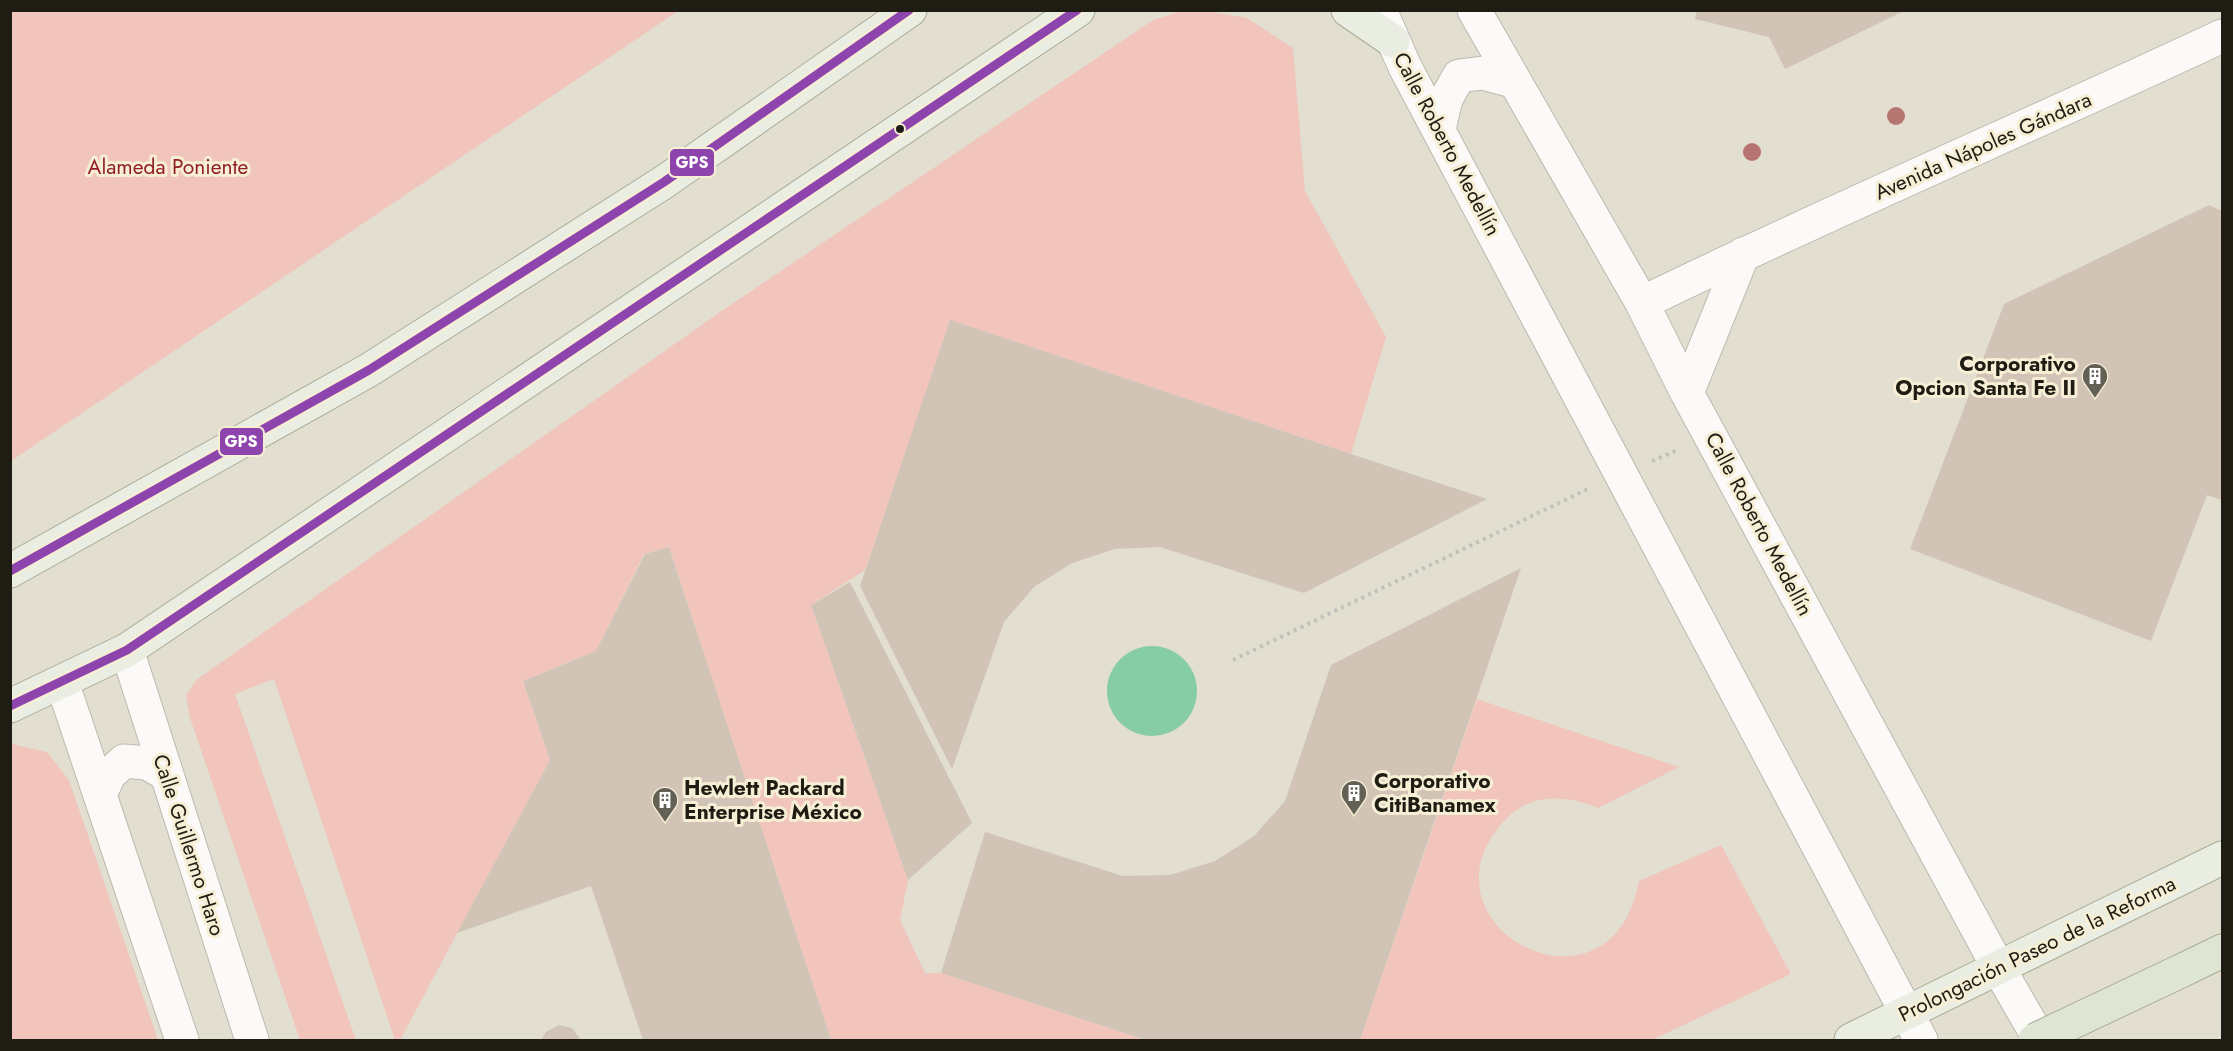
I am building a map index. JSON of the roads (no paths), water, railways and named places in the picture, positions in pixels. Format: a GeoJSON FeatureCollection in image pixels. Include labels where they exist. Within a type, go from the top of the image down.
{"type":"FeatureCollection","features":[{"type":"Feature","properties":{"kind":"highway"},"geometry":{"type":"LineString","coordinates":[[2038,1041],[2223,951]]}},
{"type":"Feature","properties":{"kind":"main road"},"geometry":{"type":"LineString","coordinates":[[10,571],[369,369],[664,182],[910,10]]}},
{"type":"Feature","properties":{"kind":"main road"},"geometry":{"type":"LineString","coordinates":[[1348,10],[1393,41]]}},
{"type":"Feature","properties":{"kind":"main road"},"geometry":{"type":"LineString","coordinates":[[10,706],[126,650],[1078,11]]}},
{"type":"Feature","properties":{"kind":"main road","name":"Prolongación Paseo de la Reforma"},"geometry":{"type":"LineString","coordinates":[[1851,1041],[1914,1027],[1998,968],[2223,858]]}},
{"type":"Feature","properties":{"kind":"street","name":"Calle Roberto Medellín"},"geometry":{"type":"LineString","coordinates":[[1380,10],[1393,41],[1439,129],[1914,1027]]}},
{"type":"Feature","properties":{"kind":"street","name":"Calle Roberto Medellín"},"geometry":{"type":"LineString","coordinates":[[1474,10],[1642,303],[1687,393],[2038,1041]]}},
{"type":"Feature","properties":{"kind":"street","name":"Avenida Nápoles Gándara"},"geometry":{"type":"LineString","coordinates":[[1642,303],[1743,254],[1996,142],[2223,36]]}},
{"type":"Feature","properties":{"kind":"street"},"geometry":{"type":"LineString","coordinates":[[1439,129],[1446,99],[1459,76],[1483,73],[1513,81]]}},
{"type":"Feature","properties":{"kind":"street"},"geometry":{"type":"LineString","coordinates":[[1687,393],[1743,254]]}},
{"type":"Feature","properties":{"kind":"street","name":"Calle Guillermo Haro"},"geometry":{"type":"LineString","coordinates":[[126,650],[252,1041]]}},
{"type":"Feature","properties":{"kind":"street"},"geometry":{"type":"LineString","coordinates":[[62,682],[182,1041]]}},
{"type":"Feature","properties":{"kind":"street"},"geometry":{"type":"LineString","coordinates":[[100,795],[110,775],[124,761],[147,763],[166,774]]}},
{"type":"Feature","properties":{"kind":"place","name":"Corporativo Opcion Santa Fe II"},"geometry":{"type":"Point","coordinates":[2095,399]}},
{"type":"Feature","properties":{"kind":"place","name":"Corporativo CitiBanamex"},"geometry":{"type":"Point","coordinates":[1354,816]}},
{"type":"Feature","properties":{"kind":"place","name":"Hewlett Packard Enterprise México"},"geometry":{"type":"Point","coordinates":[665,823]}},
{"type":"Feature","properties":{"kind":"park label","name":"Alameda Poniente"},"geometry":{"type":"Point","coordinates":[168,167]}}]}
